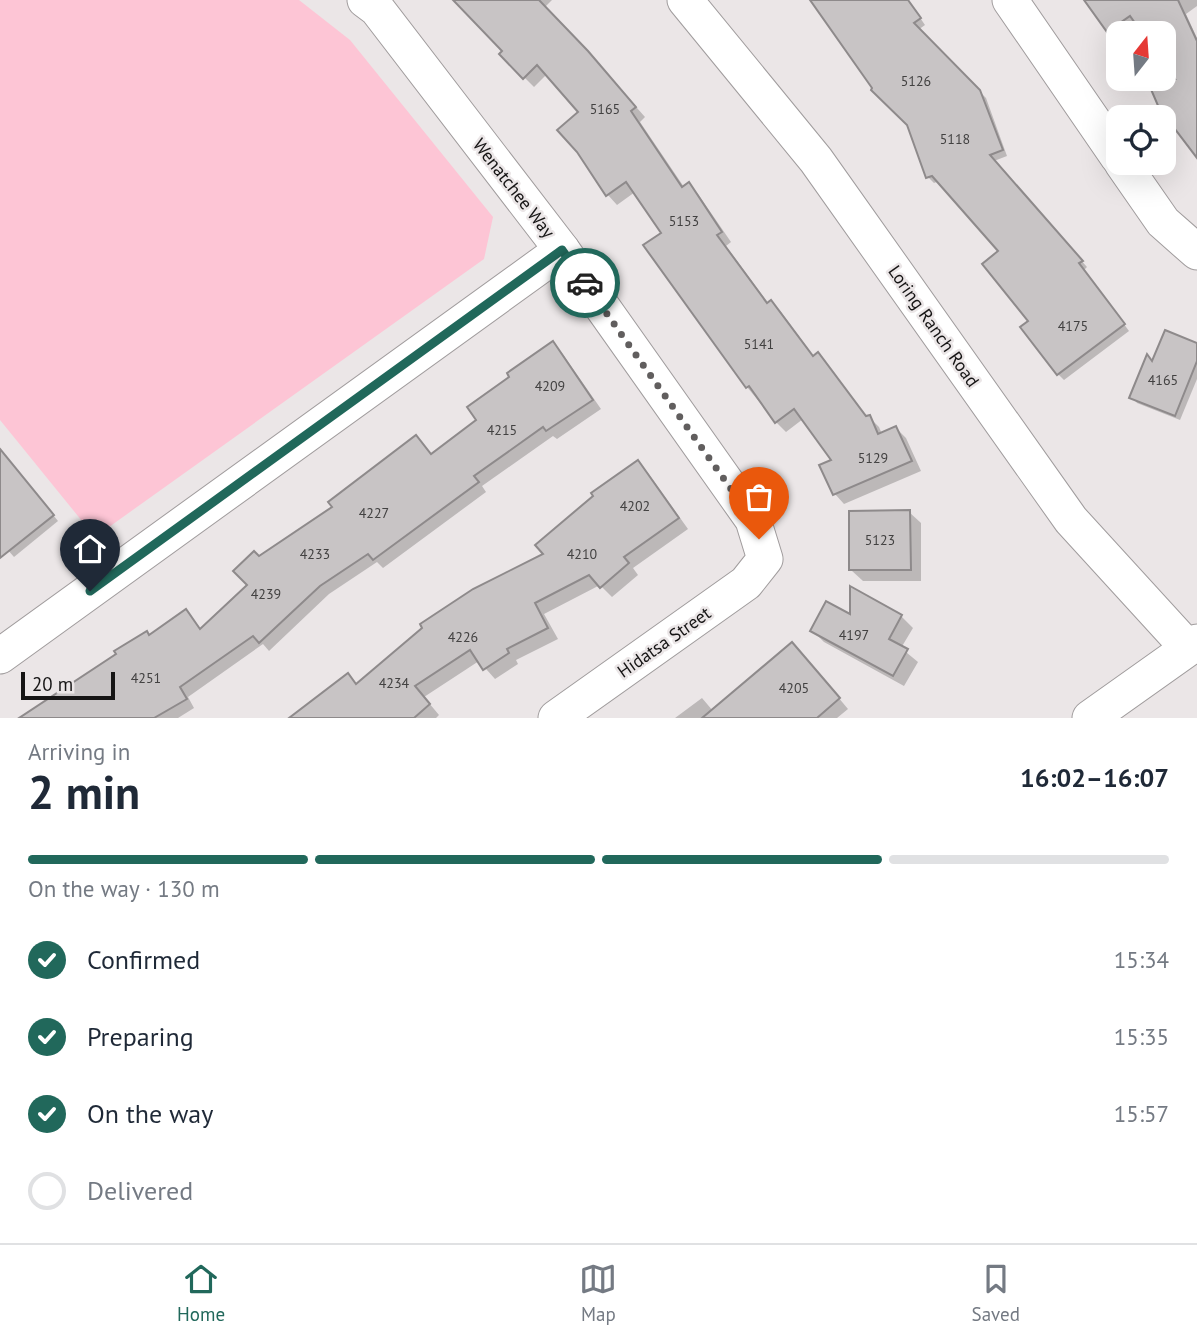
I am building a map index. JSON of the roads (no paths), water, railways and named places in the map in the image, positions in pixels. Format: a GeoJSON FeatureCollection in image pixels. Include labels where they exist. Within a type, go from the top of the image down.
{"type":"FeatureCollection","features":[{"type":"Feature","properties":{"kind":"street","name":"Loring Ranch Road"},"geometry":{"type":"LineString","coordinates":[[685,0],[816,160],[1071,520],[1192,645]]}},
{"type":"Feature","properties":{"kind":"street"},"geometry":{"type":"LineString","coordinates":[[1010,0],[1106,140]]}},
{"type":"Feature","properties":{"kind":"street","name":"Wenatchee Way"},"geometry":{"type":"LineString","coordinates":[[376,3],[562,250],[753,520],[765,559]]}},
{"type":"Feature","properties":{"kind":"street"},"geometry":{"type":"LineString","coordinates":[[1130,175],[1163,222],[1196,253]]}},
{"type":"Feature","properties":{"kind":"street"},"geometry":{"type":"LineString","coordinates":[[0,656],[562,250]]}},
{"type":"Feature","properties":{"kind":"street","name":"Hidatsa Street"},"geometry":{"type":"LineString","coordinates":[[556,718],[746,583],[765,559]]}},
{"type":"Feature","properties":{"kind":"street"},"geometry":{"type":"LineString","coordinates":[[1090,718],[1192,645]]}}]}
